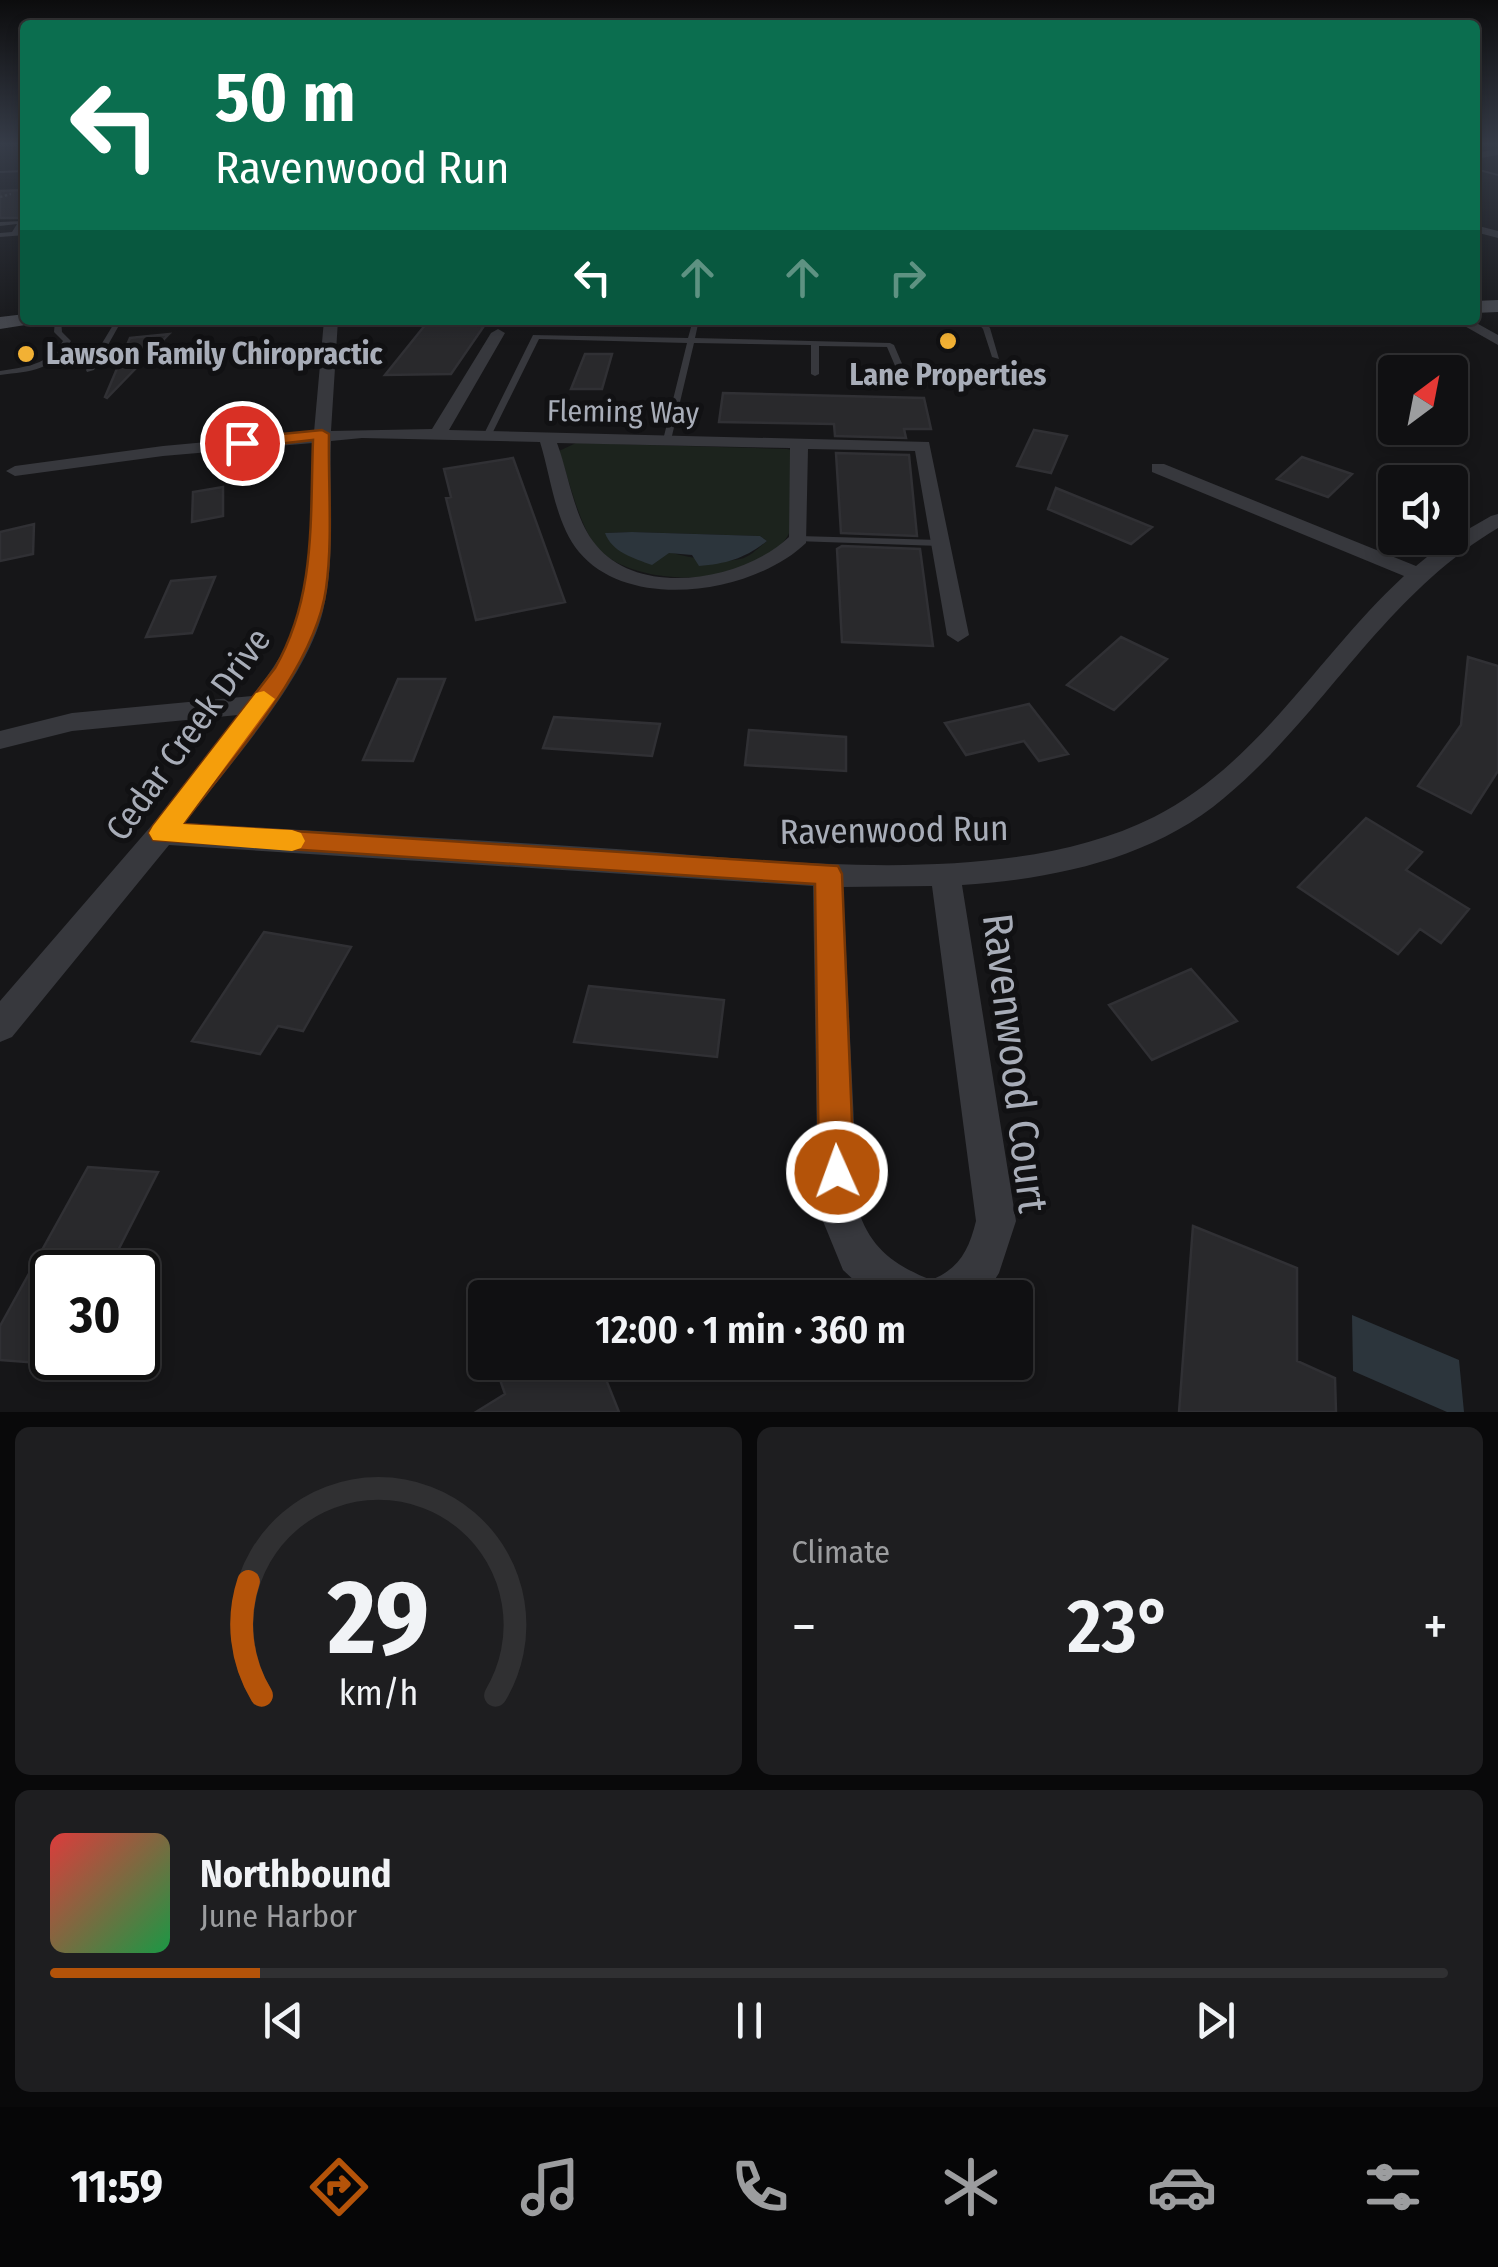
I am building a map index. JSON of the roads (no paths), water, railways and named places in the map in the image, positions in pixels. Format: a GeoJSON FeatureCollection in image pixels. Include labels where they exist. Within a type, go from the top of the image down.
{"type":"FeatureCollection","features":[{"type":"Feature","properties":{"kind":"street","name":"Cedar Creek Drive"},"geometry":{"type":"LineString","coordinates":[[0,1026],[162,833],[299,646],[316,590],[331,325]]}},
{"type":"Feature","properties":{"kind":"street"},"geometry":{"type":"LineString","coordinates":[[1471,325],[1498,340]]}},
{"type":"Feature","properties":{"kind":"street"},"geometry":{"type":"LineString","coordinates":[[437,435],[498,333]]}},
{"type":"Feature","properties":{"kind":"street","name":"Fleming Way"},"geometry":{"type":"LineString","coordinates":[[14,471],[322,434],[923,446],[940,543]]}},
{"type":"Feature","properties":{"kind":"street"},"geometry":{"type":"LineString","coordinates":[[547,438],[584,546],[605,568],[644,580],[692,583],[740,576],[772,562],[799,538],[799,444]]}},
{"type":"Feature","properties":{"kind":"street"},"geometry":{"type":"LineString","coordinates":[[1158,468],[1418,574]]}},
{"type":"Feature","properties":{"kind":"street","name":"Ravenwood Run"},"geometry":{"type":"LineString","coordinates":[[162,833],[828,874],[945,872],[1056,864],[1118,848],[1211,797],[1248,762],[1418,574],[1456,544],[1498,520]]}},
{"type":"Feature","properties":{"kind":"street"},"geometry":{"type":"LineString","coordinates":[[940,543],[958,635]]}},
{"type":"Feature","properties":{"kind":"street"},"geometry":{"type":"LineString","coordinates":[[0,740],[72,722],[260,704]]}},
{"type":"Feature","properties":{"kind":"street","name":"Ravenwood Court"},"geometry":{"type":"LineString","coordinates":[[945,872],[996,1222],[990,1252],[971,1280]]}},
{"type":"Feature","properties":{"kind":"street"},"geometry":{"type":"LineString","coordinates":[[828,874],[838,1209],[846,1242],[883,1280]]}},
{"type":"Feature","properties":{"kind":"lane"},"geometry":{"type":"LineString","coordinates":[[14,234],[20,224]]}},
{"type":"Feature","properties":{"kind":"lane"},"geometry":{"type":"LineString","coordinates":[[0,235],[20,233]]}},
{"type":"Feature","properties":{"kind":"lane"},"geometry":{"type":"LineString","coordinates":[[0,373],[45,368],[67,341],[58,332],[58,325]]}},
{"type":"Feature","properties":{"kind":"lane"},"geometry":{"type":"LineString","coordinates":[[90,370],[116,325]]}},
{"type":"Feature","properties":{"kind":"lane"},"geometry":{"type":"LineString","coordinates":[[667,440],[695,325]]}},
{"type":"Feature","properties":{"kind":"lane"},"geometry":{"type":"LineString","coordinates":[[983,325],[996,357]]}},
{"type":"Feature","properties":{"kind":"lane"},"geometry":{"type":"LineString","coordinates":[[487,436],[536,337],[890,346],[899,366]]}},
{"type":"Feature","properties":{"kind":"lane"},"geometry":{"type":"LineString","coordinates":[[815,344],[815,374]]}},
{"type":"Feature","properties":{"kind":"lane"},"geometry":{"type":"LineString","coordinates":[[799,538],[940,543]]}},
{"type":"Feature","properties":{"kind":"place","name":"Lane Properties"},"geometry":{"type":"Point","coordinates":[948,341]}},
{"type":"Feature","properties":{"kind":"place","name":"Lawson Family Chiropractic"},"geometry":{"type":"Point","coordinates":[26,354]}}]}
